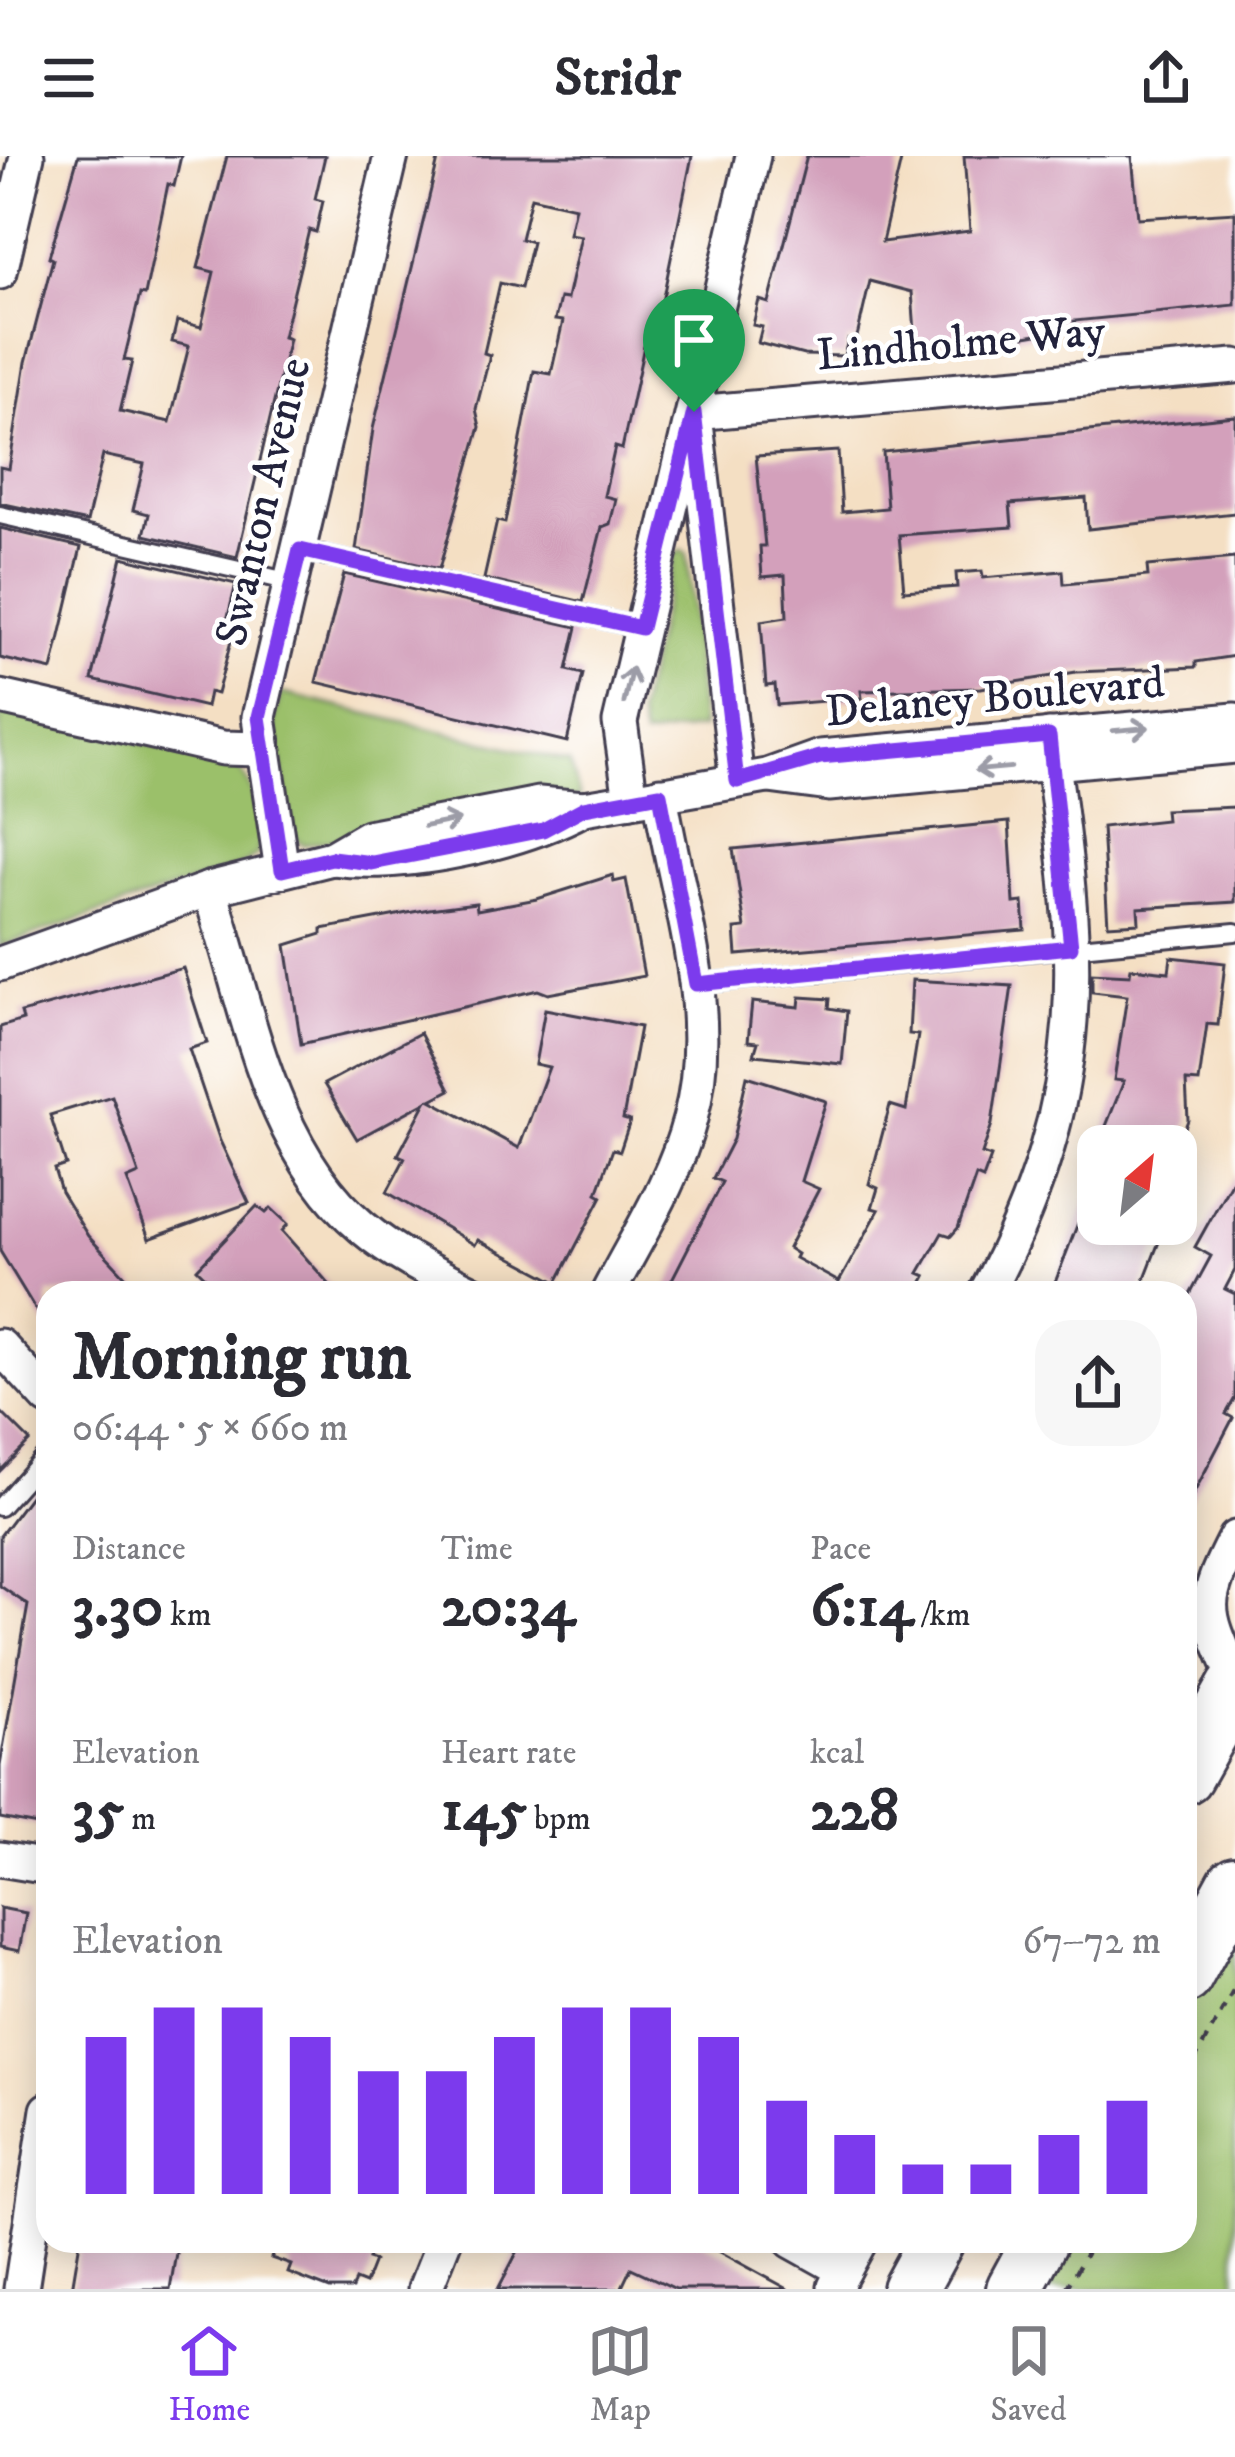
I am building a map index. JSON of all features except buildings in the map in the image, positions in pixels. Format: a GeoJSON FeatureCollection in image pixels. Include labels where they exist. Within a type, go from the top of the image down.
{"type":"FeatureCollection","features":[{"type":"Feature","properties":{"kind":"highway"},"geometry":{"type":"LineString","coordinates":[[1197,1747],[1235,1687]]}},
{"type":"Feature","properties":{"kind":"highway"},"geometry":{"type":"LineString","coordinates":[[1197,1954],[1235,1884]]}},
{"type":"Feature","properties":{"kind":"highway"},"geometry":{"type":"LineString","coordinates":[[910,2289],[930,2253]]}},
{"type":"Feature","properties":{"kind":"highway"},"geometry":{"type":"LineString","coordinates":[[1014,2289],[1034,2253]]}},
{"type":"Feature","properties":{"kind":"street"},"geometry":{"type":"LineString","coordinates":[[0,272],[27,156]]}},
{"type":"Feature","properties":{"kind":"street","name":"Swanton Avenue"},"geometry":{"type":"LineString","coordinates":[[282,870],[260,749],[259,717],[391,156]]}},
{"type":"Feature","properties":{"kind":"street"},"geometry":{"type":"LineString","coordinates":[[614,1281],[668,1179],[690,1121],[701,1054],[696,984],[646,797],[620,722],[753,156]]}},
{"type":"Feature","properties":{"kind":"street","name":"Lindholme Way"},"geometry":{"type":"LineString","coordinates":[[694,412],[1235,366]]}},
{"type":"Feature","properties":{"kind":"street"},"geometry":{"type":"LineString","coordinates":[[694,412],[708,527],[752,778]]}},
{"type":"Feature","properties":{"kind":"street"},"geometry":{"type":"LineString","coordinates":[[665,526],[708,527]]}},
{"type":"Feature","properties":{"kind":"street"},"geometry":{"type":"LineString","coordinates":[[0,697],[223,748],[260,749]]}},
{"type":"Feature","properties":{"kind":"street","name":"Delaney Boulevard"},"geometry":{"type":"LineString","coordinates":[[1051,750],[1235,720]]}},
{"type":"Feature","properties":{"kind":"street","name":"Delaney Boulevard"},"geometry":{"type":"LineString","coordinates":[[0,964],[209,889],[282,870],[332,858],[372,863],[543,830],[584,808],[752,778],[820,757],[1235,746]]}},
{"type":"Feature","properties":{"kind":"street"},"geometry":{"type":"LineString","coordinates":[[992,1281],[1032,1202],[1054,1138],[1072,1027],[1071,947],[1051,750]]}},
{"type":"Feature","properties":{"kind":"street"},"geometry":{"type":"LineString","coordinates":[[209,889],[278,1106],[312,1169],[361,1226],[448,1281]]}},
{"type":"Feature","properties":{"kind":"street"},"geometry":{"type":"LineString","coordinates":[[0,1346],[36,1385]]}},
{"type":"Feature","properties":{"kind":"street"},"geometry":{"type":"LineString","coordinates":[[1235,1538],[1208,1594],[1214,1630],[1235,1678]]}},
{"type":"Feature","properties":{"kind":"street"},"geometry":{"type":"LineString","coordinates":[[0,1859],[36,1865]]}},
{"type":"Feature","properties":{"kind":"street"},"geometry":{"type":"LineString","coordinates":[[21,2289],[36,2190]]}},
{"type":"Feature","properties":{"kind":"street"},"geometry":{"type":"LineString","coordinates":[[425,2289],[438,2253]]}},
{"type":"Feature","properties":{"kind":"street"},"geometry":{"type":"LineString","coordinates":[[817,2253],[846,2267]]}},
{"type":"Feature","properties":{"kind":"lane"},"geometry":{"type":"LineString","coordinates":[[0,515],[641,628]]}},
{"type":"Feature","properties":{"kind":"lane"},"geometry":{"type":"LineString","coordinates":[[696,984],[1235,932]]}},
{"type":"Feature","properties":{"kind":"lane"},"geometry":{"type":"LineString","coordinates":[[0,1507],[36,1467]]}},
{"type":"Feature","properties":{"kind":"path"},"geometry":{"type":"LineString","coordinates":[[1197,2056],[1235,1988]]}},
{"type":"Feature","properties":{"kind":"path"},"geometry":{"type":"LineString","coordinates":[[1066,2289],[1086,2253]]}},
{"type":"Feature","properties":{"kind":"green space"},"geometry":{"type":"Polygon","coordinates":[[[682,550],[687,554],[702,728],[643,737],[638,714],[675,554],[682,550]]]}},
{"type":"Feature","properties":{"kind":"green space"},"geometry":{"type":"Polygon","coordinates":[[[281,693],[570,762],[580,797],[304,845],[294,836],[274,722],[281,693]]]}},
{"type":"Feature","properties":{"kind":"green space"},"geometry":{"type":"Polygon","coordinates":[[[0,708],[236,766],[257,808],[261,833],[257,855],[241,866],[0,946],[0,708]]]}},
{"type":"Feature","properties":{"kind":"green space"},"geometry":{"type":"Polygon","coordinates":[[[1235,1901],[1235,2289],[1041,2289],[1059,2253],[1197,2253],[1197,1977],[1235,1901]]]}},
{"type":"Feature","properties":{"kind":"route"},"geometry":{"type":"LineString","coordinates":[[694,412],[737,781],[820,757],[1049,736],[1071,947],[696,984],[660,794],[584,808],[543,830],[372,863],[332,858],[282,870],[260,749],[259,717],[300,550],[641,628],[694,412]]}}]}
